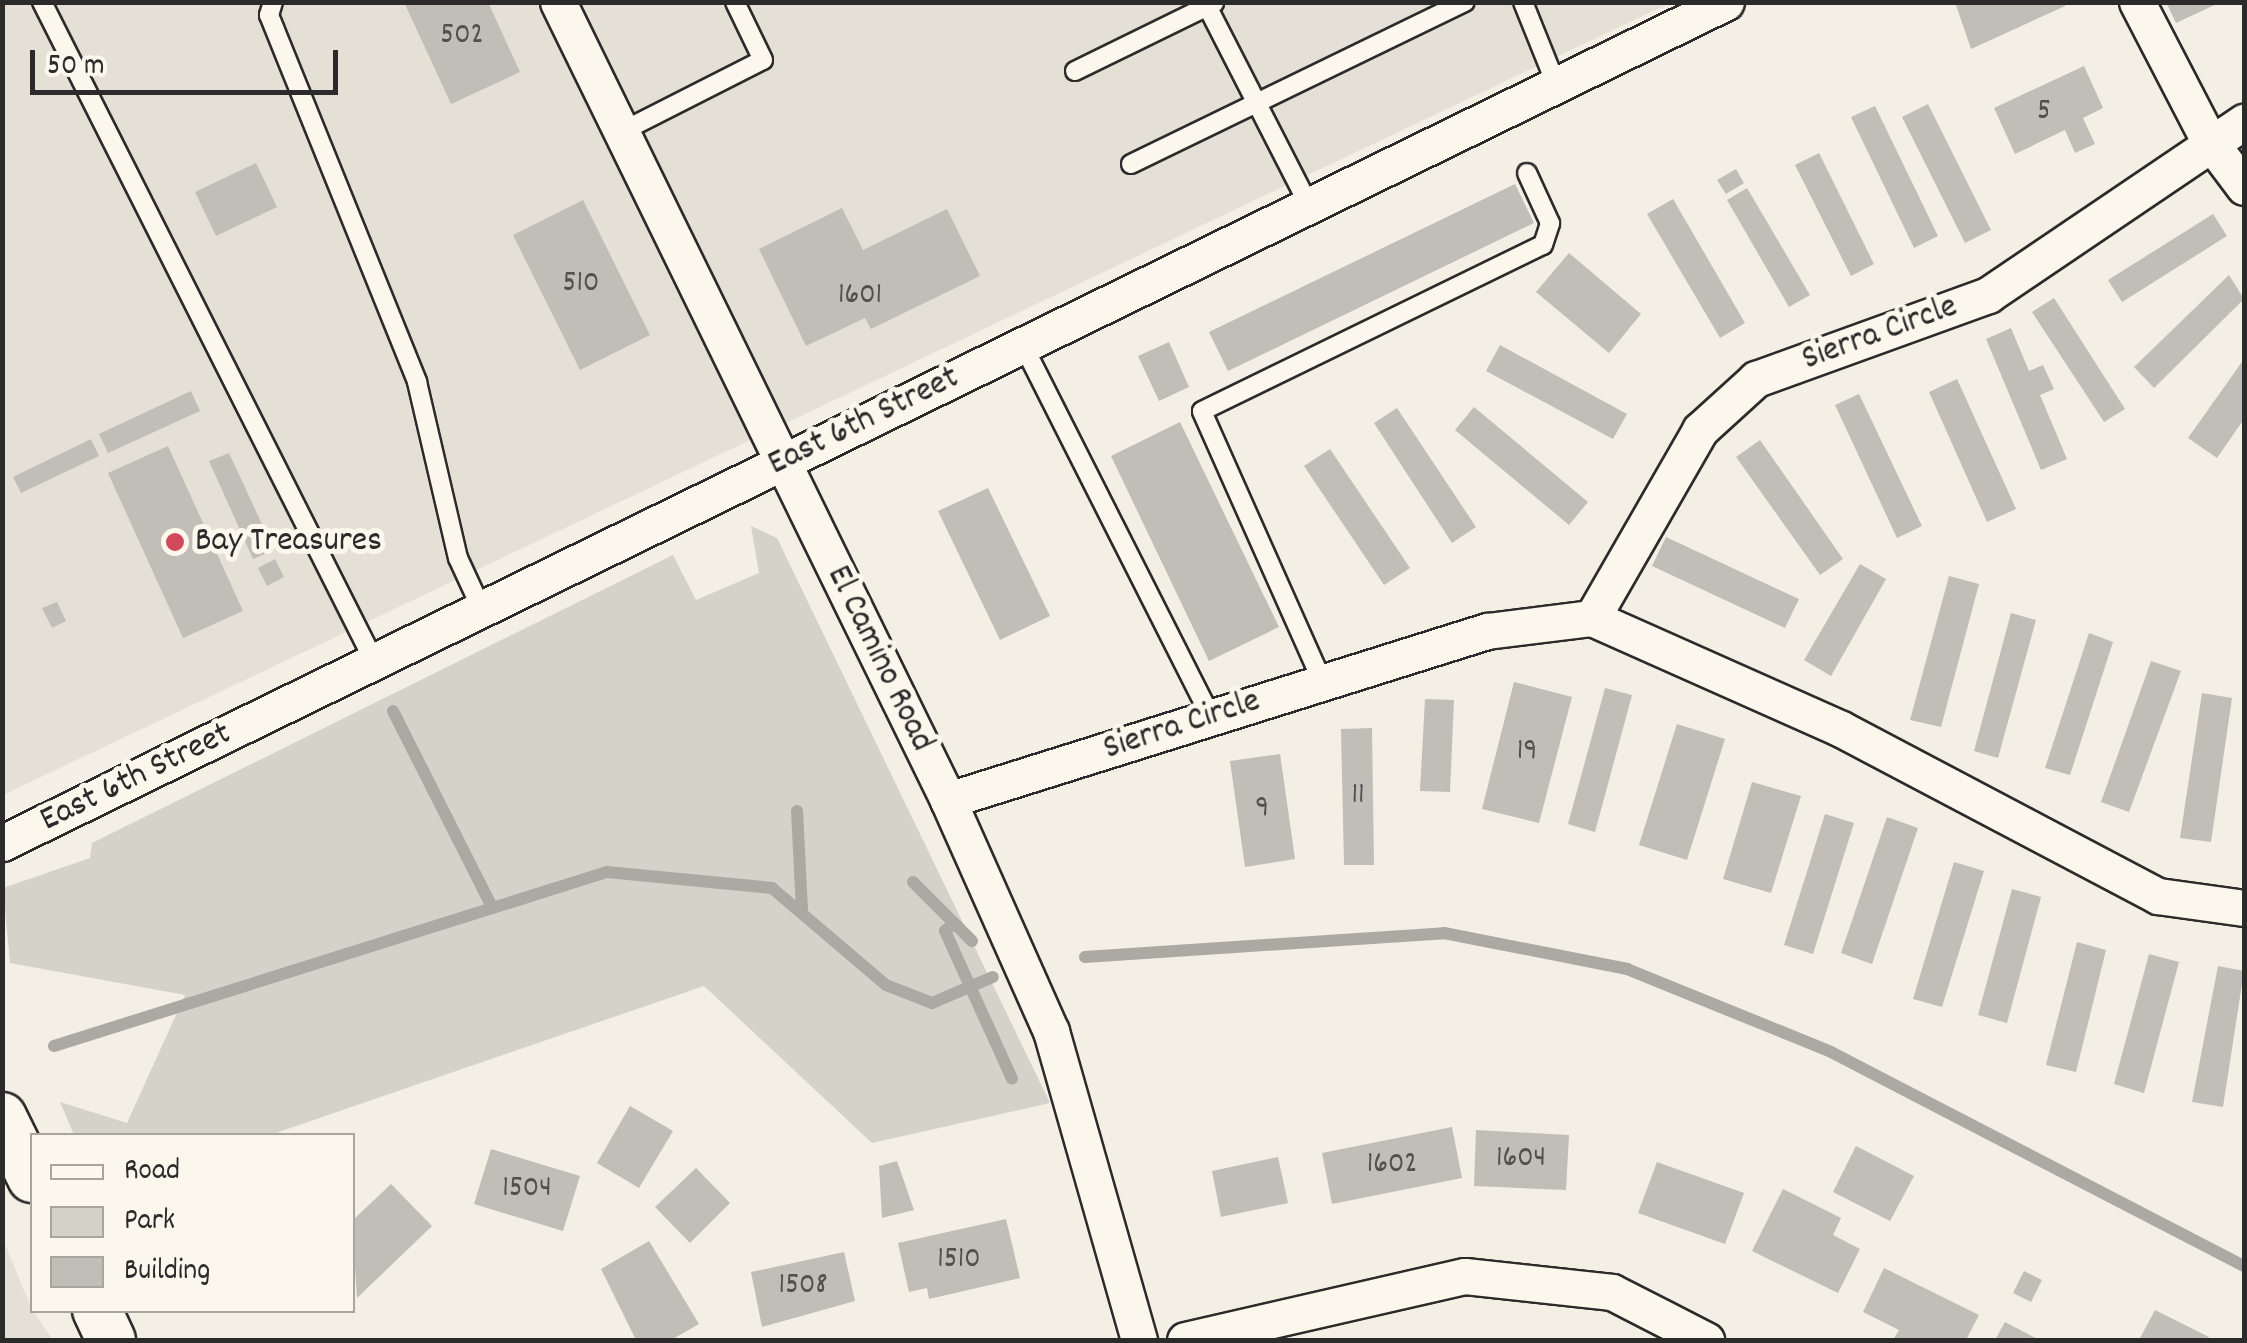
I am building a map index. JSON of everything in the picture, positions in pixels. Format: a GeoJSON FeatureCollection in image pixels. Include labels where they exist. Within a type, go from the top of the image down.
{"type":"FeatureCollection","features":[{"type":"Feature","properties":{"kind":"main road"},"geometry":{"type":"LineString","coordinates":[[2,1117],[30,1174]]}},
{"type":"Feature","properties":{"kind":"main road"},"geometry":{"type":"LineString","coordinates":[[98,1313],[111,1340]]}},
{"type":"Feature","properties":{"kind":"street","name":"El Camino Road"},"geometry":{"type":"LineString","coordinates":[[558,2],[948,800],[1051,1031],[1139,1340]]}},
{"type":"Feature","properties":{"kind":"street","name":"East 6th Street"},"geometry":{"type":"LineString","coordinates":[[2,843],[1726,2]]}},
{"type":"Feature","properties":{"kind":"street"},"geometry":{"type":"LineString","coordinates":[[2137,2],[2208,138],[2244,187]]}},
{"type":"Feature","properties":{"kind":"street","name":"Sierra Circle"},"geometry":{"type":"LineString","coordinates":[[948,800],[1487,631],[1592,618],[1700,430],[1756,378],[1988,295],[2208,138],[2244,122]]}},
{"type":"Feature","properties":{"kind":"street"},"geometry":{"type":"LineString","coordinates":[[1592,618],[1842,729],[2158,896],[2244,908]]}},
{"type":"Feature","properties":{"kind":"street"},"geometry":{"type":"LineString","coordinates":[[1184,1340],[1465,1276],[1612,1292],[1706,1340]]}},
{"type":"Feature","properties":{"kind":"lane"},"geometry":{"type":"LineString","coordinates":[[42,2],[375,663]]}},
{"type":"Feature","properties":{"kind":"lane"},"geometry":{"type":"LineString","coordinates":[[273,2],[270,15],[417,382],[458,558],[482,610]]}},
{"type":"Feature","properties":{"kind":"lane"},"geometry":{"type":"LineString","coordinates":[[621,132],[763,60],[735,2]]}},
{"type":"Feature","properties":{"kind":"lane"},"geometry":{"type":"LineString","coordinates":[[1131,164],[1465,2]]}},
{"type":"Feature","properties":{"kind":"lane"},"geometry":{"type":"LineString","coordinates":[[1524,2],[1556,84]]}},
{"type":"Feature","properties":{"kind":"lane"},"geometry":{"type":"LineString","coordinates":[[1075,71],[1211,4],[1309,205]]}},
{"type":"Feature","properties":{"kind":"lane"},"geometry":{"type":"LineString","coordinates":[[1322,681],[1202,411],[1543,245],[1550,223],[1527,173]]}},
{"type":"Feature","properties":{"kind":"lane"},"geometry":{"type":"LineString","coordinates":[[1023,345],[1210,716]]}},
{"type":"Feature","properties":{"kind":"shaded area"},"geometry":{"type":"Polygon","coordinates":[[[3,3],[1670,3],[3,795],[3,3]]]}},
{"type":"Feature","properties":{"kind":"shaded area"},"geometry":{"type":"Polygon","coordinates":[[[2,1237],[30,1313],[34,1313],[53,1340],[3,1340],[2,1237]]]}},
{"type":"Feature","properties":{"kind":"green space"},"geometry":{"type":"Polygon","coordinates":[[[751,526],[777,538],[1050,1103],[872,1143],[704,986],[276,1133],[73,1133],[60,1102],[127,1123],[185,995],[10,963],[3,888],[90,858],[92,843],[673,555],[696,600],[759,573],[751,526]]]}},
{"type":"Feature","properties":{"kind":"building"},"geometry":{"type":"Polygon","coordinates":[[[404,2],[488,2],[520,72],[451,104],[404,2]]]}},
{"type":"Feature","properties":{"kind":"building"},"geometry":{"type":"Polygon","coordinates":[[[1955,2],[2064,2],[2065,6],[1971,49],[1955,2]]]}},
{"type":"Feature","properties":{"kind":"building"},"geometry":{"type":"Polygon","coordinates":[[[2166,2],[2221,2],[2176,23],[2166,2]]]}},
{"type":"Feature","properties":{"kind":"building"},"geometry":{"type":"Polygon","coordinates":[[[2084,66],[2103,108],[2083,118],[2095,144],[2075,153],[2065,130],[2015,154],[1994,108],[2084,66]]]}},
{"type":"Feature","properties":{"kind":"building"},"geometry":{"type":"Polygon","coordinates":[[[1928,104],[1991,230],[1965,243],[1902,117],[1928,104]]]}},
{"type":"Feature","properties":{"kind":"building"},"geometry":{"type":"Polygon","coordinates":[[[1875,106],[1938,236],[1914,248],[1851,117],[1875,106]]]}},
{"type":"Feature","properties":{"kind":"building"},"geometry":{"type":"Polygon","coordinates":[[[1819,153],[1874,264],[1851,276],[1795,165],[1819,153]]]}},
{"type":"Feature","properties":{"kind":"building"},"geometry":{"type":"Polygon","coordinates":[[[256,163],[277,207],[216,236],[195,192],[256,163]]]}},
{"type":"Feature","properties":{"kind":"building"},"geometry":{"type":"Polygon","coordinates":[[[1736,169],[1744,183],[1726,194],[1717,180],[1736,169]]]}},
{"type":"Feature","properties":{"kind":"building"},"geometry":{"type":"Polygon","coordinates":[[[1515,184],[1534,223],[1228,371],[1209,332],[1515,184]]]}},
{"type":"Feature","properties":{"kind":"building"},"geometry":{"type":"Polygon","coordinates":[[[1747,188],[1810,295],[1789,307],[1727,200],[1747,188]]]}},
{"type":"Feature","properties":{"kind":"building"},"geometry":{"type":"Polygon","coordinates":[[[1673,199],[1745,323],[1720,338],[1647,214],[1673,199]]]}},
{"type":"Feature","properties":{"kind":"building"},"geometry":{"type":"Polygon","coordinates":[[[583,200],[650,335],[580,370],[513,235],[583,200]]]}},
{"type":"Feature","properties":{"kind":"building"},"geometry":{"type":"Polygon","coordinates":[[[842,208],[863,250],[947,209],[980,276],[871,329],[865,318],[806,346],[759,249],[842,208]]]}},
{"type":"Feature","properties":{"kind":"building"},"geometry":{"type":"Polygon","coordinates":[[[2213,214],[2227,236],[2122,302],[2108,280],[2213,214]]]}},
{"type":"Feature","properties":{"kind":"building"},"geometry":{"type":"Polygon","coordinates":[[[1569,253],[1641,314],[1609,353],[1536,292],[1569,253]]]}},
{"type":"Feature","properties":{"kind":"building"},"geometry":{"type":"Polygon","coordinates":[[[2229,275],[2244,299],[2154,388],[2134,367],[2229,275]]]}},
{"type":"Feature","properties":{"kind":"building"},"geometry":{"type":"Polygon","coordinates":[[[2054,298],[2125,409],[2104,422],[2032,312],[2054,298]]]}},
{"type":"Feature","properties":{"kind":"building"},"geometry":{"type":"Polygon","coordinates":[[[2011,328],[2029,371],[2043,365],[2054,389],[2040,395],[2067,459],[2041,470],[1986,339],[2011,328]]]}},
{"type":"Feature","properties":{"kind":"building"},"geometry":{"type":"Polygon","coordinates":[[[1169,342],[1189,387],[1159,401],[1138,356],[1169,342]]]}},
{"type":"Feature","properties":{"kind":"building"},"geometry":{"type":"Polygon","coordinates":[[[1500,345],[1627,414],[1613,439],[1486,371],[1500,345]]]}},
{"type":"Feature","properties":{"kind":"building"},"geometry":{"type":"Polygon","coordinates":[[[2244,359],[2244,419],[2217,458],[2188,438],[2244,359]]]}},
{"type":"Feature","properties":{"kind":"building"},"geometry":{"type":"Polygon","coordinates":[[[1957,379],[2016,509],[1987,522],[1929,392],[1957,379]]]}},
{"type":"Feature","properties":{"kind":"building"},"geometry":{"type":"Polygon","coordinates":[[[191,391],[200,411],[108,453],[99,434],[191,391]]]}},
{"type":"Feature","properties":{"kind":"building"},"geometry":{"type":"Polygon","coordinates":[[[1859,394],[1922,526],[1897,538],[1835,405],[1859,394]]]}},
{"type":"Feature","properties":{"kind":"building"},"geometry":{"type":"Polygon","coordinates":[[[1474,407],[1588,502],[1569,525],[1455,430],[1474,407]]]}},
{"type":"Feature","properties":{"kind":"building"},"geometry":{"type":"Polygon","coordinates":[[[1397,408],[1476,527],[1452,543],[1374,423],[1397,408]]]}},
{"type":"Feature","properties":{"kind":"building"},"geometry":{"type":"Polygon","coordinates":[[[1180,422],[1279,627],[1209,661],[1111,456],[1180,422]]]}},
{"type":"Feature","properties":{"kind":"building"},"geometry":{"type":"Polygon","coordinates":[[[91,439],[99,456],[21,493],[13,477],[91,439]]]}},
{"type":"Feature","properties":{"kind":"building"},"geometry":{"type":"Polygon","coordinates":[[[1760,440],[1843,559],[1820,575],[1736,457],[1760,440]]]}},
{"type":"Feature","properties":{"kind":"building","name":"Bay Treasures"},"geometry":{"type":"Polygon","coordinates":[[[168,446],[243,611],[183,638],[108,473],[168,446]]]}},
{"type":"Feature","properties":{"kind":"building"},"geometry":{"type":"Polygon","coordinates":[[[1330,449],[1410,568],[1384,585],[1304,466],[1330,449]]]}},
{"type":"Feature","properties":{"kind":"building"},"geometry":{"type":"Polygon","coordinates":[[[229,453],[274,550],[253,559],[209,461],[229,453]]]}},
{"type":"Feature","properties":{"kind":"building"},"geometry":{"type":"Polygon","coordinates":[[[988,488],[1050,616],[1000,640],[938,511],[988,488]]]}},
{"type":"Feature","properties":{"kind":"building"},"geometry":{"type":"Polygon","coordinates":[[[1666,537],[1799,599],[1785,628],[1652,566],[1666,537]]]}},
{"type":"Feature","properties":{"kind":"building"},"geometry":{"type":"Polygon","coordinates":[[[275,559],[284,577],[267,586],[258,568],[275,559]]]}},
{"type":"Feature","properties":{"kind":"building"},"geometry":{"type":"Polygon","coordinates":[[[1860,564],[1886,579],[1831,676],[1804,660],[1860,564]]]}},
{"type":"Feature","properties":{"kind":"building"},"geometry":{"type":"Polygon","coordinates":[[[1949,576],[1979,584],[1941,727],[1910,720],[1949,576]]]}},
{"type":"Feature","properties":{"kind":"building"},"geometry":{"type":"Polygon","coordinates":[[[57,602],[66,621],[52,628],[42,608],[57,602]]]}},
{"type":"Feature","properties":{"kind":"building"},"geometry":{"type":"Polygon","coordinates":[[[2011,613],[2036,620],[1998,758],[1974,751],[2011,613]]]}},
{"type":"Feature","properties":{"kind":"building"},"geometry":{"type":"Polygon","coordinates":[[[2089,633],[2113,642],[2070,775],[2045,768],[2089,633]]]}},
{"type":"Feature","properties":{"kind":"building"},"geometry":{"type":"Polygon","coordinates":[[[2151,661],[2181,671],[2129,812],[2101,802],[2151,661]]]}},
{"type":"Feature","properties":{"kind":"building"},"geometry":{"type":"Polygon","coordinates":[[[1514,682],[1572,697],[1539,823],[1482,809],[1514,682]]]}},
{"type":"Feature","properties":{"kind":"building"},"geometry":{"type":"Polygon","coordinates":[[[1605,688],[1632,695],[1595,832],[1568,824],[1605,688]]]}},
{"type":"Feature","properties":{"kind":"building"},"geometry":{"type":"Polygon","coordinates":[[[2202,693],[2232,698],[2211,842],[2180,838],[2202,693]]]}},
{"type":"Feature","properties":{"kind":"building"},"geometry":{"type":"Polygon","coordinates":[[[1425,699],[1454,700],[1450,792],[1420,791],[1425,699]]]}},
{"type":"Feature","properties":{"kind":"building"},"geometry":{"type":"Polygon","coordinates":[[[1677,724],[1725,739],[1687,860],[1639,845],[1677,724]]]}},
{"type":"Feature","properties":{"kind":"building"},"geometry":{"type":"Polygon","coordinates":[[[1372,728],[1374,865],[1344,865],[1341,729],[1372,728]]]}},
{"type":"Feature","properties":{"kind":"building"},"geometry":{"type":"Polygon","coordinates":[[[1280,754],[1295,859],[1245,867],[1230,761],[1280,754]]]}},
{"type":"Feature","properties":{"kind":"building"},"geometry":{"type":"Polygon","coordinates":[[[1752,782],[1801,796],[1771,893],[1723,879],[1752,782]]]}},
{"type":"Feature","properties":{"kind":"building"},"geometry":{"type":"Polygon","coordinates":[[[1825,814],[1854,823],[1813,954],[1784,945],[1825,814]]]}},
{"type":"Feature","properties":{"kind":"building"},"geometry":{"type":"Polygon","coordinates":[[[1887,817],[1918,828],[1872,964],[1841,953],[1887,817]]]}},
{"type":"Feature","properties":{"kind":"building"},"geometry":{"type":"Polygon","coordinates":[[[1954,862],[1984,871],[1942,1007],[1913,999],[1954,862]]]}},
{"type":"Feature","properties":{"kind":"building"},"geometry":{"type":"Polygon","coordinates":[[[2012,889],[2041,897],[2007,1023],[1978,1015],[2012,889]]]}},
{"type":"Feature","properties":{"kind":"building"},"geometry":{"type":"Polygon","coordinates":[[[2077,942],[2106,950],[2076,1072],[2046,1065],[2077,942]]]}},
{"type":"Feature","properties":{"kind":"building"},"geometry":{"type":"Polygon","coordinates":[[[2149,954],[2179,962],[2144,1093],[2114,1084],[2149,954]]]}},
{"type":"Feature","properties":{"kind":"building"},"geometry":{"type":"Polygon","coordinates":[[[2218,966],[2244,971],[2223,1107],[2192,1102],[2218,966]]]}},
{"type":"Feature","properties":{"kind":"building"},"geometry":{"type":"Polygon","coordinates":[[[630,1106],[673,1131],[639,1188],[597,1163],[630,1106]]]}},
{"type":"Feature","properties":{"kind":"building"},"geometry":{"type":"Polygon","coordinates":[[[1452,1127],[1462,1178],[1332,1204],[1322,1153],[1452,1127]]]}},
{"type":"Feature","properties":{"kind":"building"},"geometry":{"type":"Polygon","coordinates":[[[1476,1130],[1569,1135],[1566,1190],[1474,1186],[1476,1130]]]}},
{"type":"Feature","properties":{"kind":"building"},"geometry":{"type":"Polygon","coordinates":[[[1856,1146],[1914,1176],[1890,1221],[1833,1192],[1856,1146]]]}},
{"type":"Feature","properties":{"kind":"building"},"geometry":{"type":"Polygon","coordinates":[[[491,1149],[580,1176],[563,1231],[474,1204],[491,1149]]]}},
{"type":"Feature","properties":{"kind":"building"},"geometry":{"type":"Polygon","coordinates":[[[1278,1157],[1288,1203],[1221,1217],[1212,1171],[1278,1157]]]}},
{"type":"Feature","properties":{"kind":"building"},"geometry":{"type":"Polygon","coordinates":[[[897,1161],[914,1210],[882,1218],[879,1166],[897,1161]]]}},
{"type":"Feature","properties":{"kind":"building"},"geometry":{"type":"Polygon","coordinates":[[[1657,1162],[1744,1193],[1725,1244],[1638,1213],[1657,1162]]]}},
{"type":"Feature","properties":{"kind":"building"},"geometry":{"type":"Polygon","coordinates":[[[696,1168],[730,1203],[690,1243],[655,1207],[696,1168]]]}},
{"type":"Feature","properties":{"kind":"building"},"geometry":{"type":"Polygon","coordinates":[[[391,1184],[432,1226],[357,1298],[355,1267],[355,1218],[391,1184]]]}},
{"type":"Feature","properties":{"kind":"building"},"geometry":{"type":"Polygon","coordinates":[[[1783,1189],[1841,1218],[1833,1235],[1860,1249],[1838,1293],[1752,1251],[1783,1189]]]}},
{"type":"Feature","properties":{"kind":"building"},"geometry":{"type":"Polygon","coordinates":[[[1006,1219],[1020,1278],[929,1299],[927,1288],[909,1292],[898,1243],[1006,1219]]]}},
{"type":"Feature","properties":{"kind":"building"},"geometry":{"type":"Polygon","coordinates":[[[649,1241],[699,1324],[671,1340],[636,1340],[601,1269],[649,1241]]]}},
{"type":"Feature","properties":{"kind":"building"},"geometry":{"type":"Polygon","coordinates":[[[844,1252],[855,1301],[762,1327],[751,1272],[844,1252]]]}},
{"type":"Feature","properties":{"kind":"building"},"geometry":{"type":"Polygon","coordinates":[[[1884,1268],[1979,1315],[1966,1340],[1893,1340],[1899,1330],[1863,1312],[1884,1268]]]}},
{"type":"Feature","properties":{"kind":"building"},"geometry":{"type":"Polygon","coordinates":[[[2024,1271],[2042,1280],[2031,1302],[2013,1293],[2024,1271]]]}},
{"type":"Feature","properties":{"kind":"building"},"geometry":{"type":"Polygon","coordinates":[[[2155,1310],[2209,1337],[2139,1340],[2155,1310]]]}},
{"type":"Feature","properties":{"kind":"building"},"geometry":{"type":"Polygon","coordinates":[[[2005,1322],[2039,1340],[1995,1340],[2005,1322]]]}},
{"type":"Feature","properties":{"kind":"waterway"},"geometry":{"type":"LineString","coordinates":[[393,711],[492,907]]}},
{"type":"Feature","properties":{"kind":"waterway"},"geometry":{"type":"LineString","coordinates":[[797,811],[802,910]]}},
{"type":"Feature","properties":{"kind":"waterway"},"geometry":{"type":"LineString","coordinates":[[54,1046],[607,872],[772,888],[886,985],[932,1003],[993,977]]}},
{"type":"Feature","properties":{"kind":"waterway"},"geometry":{"type":"LineString","coordinates":[[913,882],[954,923]]}},
{"type":"Feature","properties":{"kind":"waterway"},"geometry":{"type":"LineString","coordinates":[[972,941],[954,923],[945,931],[1012,1079]]}},
{"type":"Feature","properties":{"kind":"waterway"},"geometry":{"type":"LineString","coordinates":[[1085,957],[1444,933],[1627,969],[1831,1052],[2244,1266]]}},
{"type":"Feature","properties":{"kind":"place","name":"Bay Treasures"},"geometry":{"type":"Point","coordinates":[175,542]}}]}
